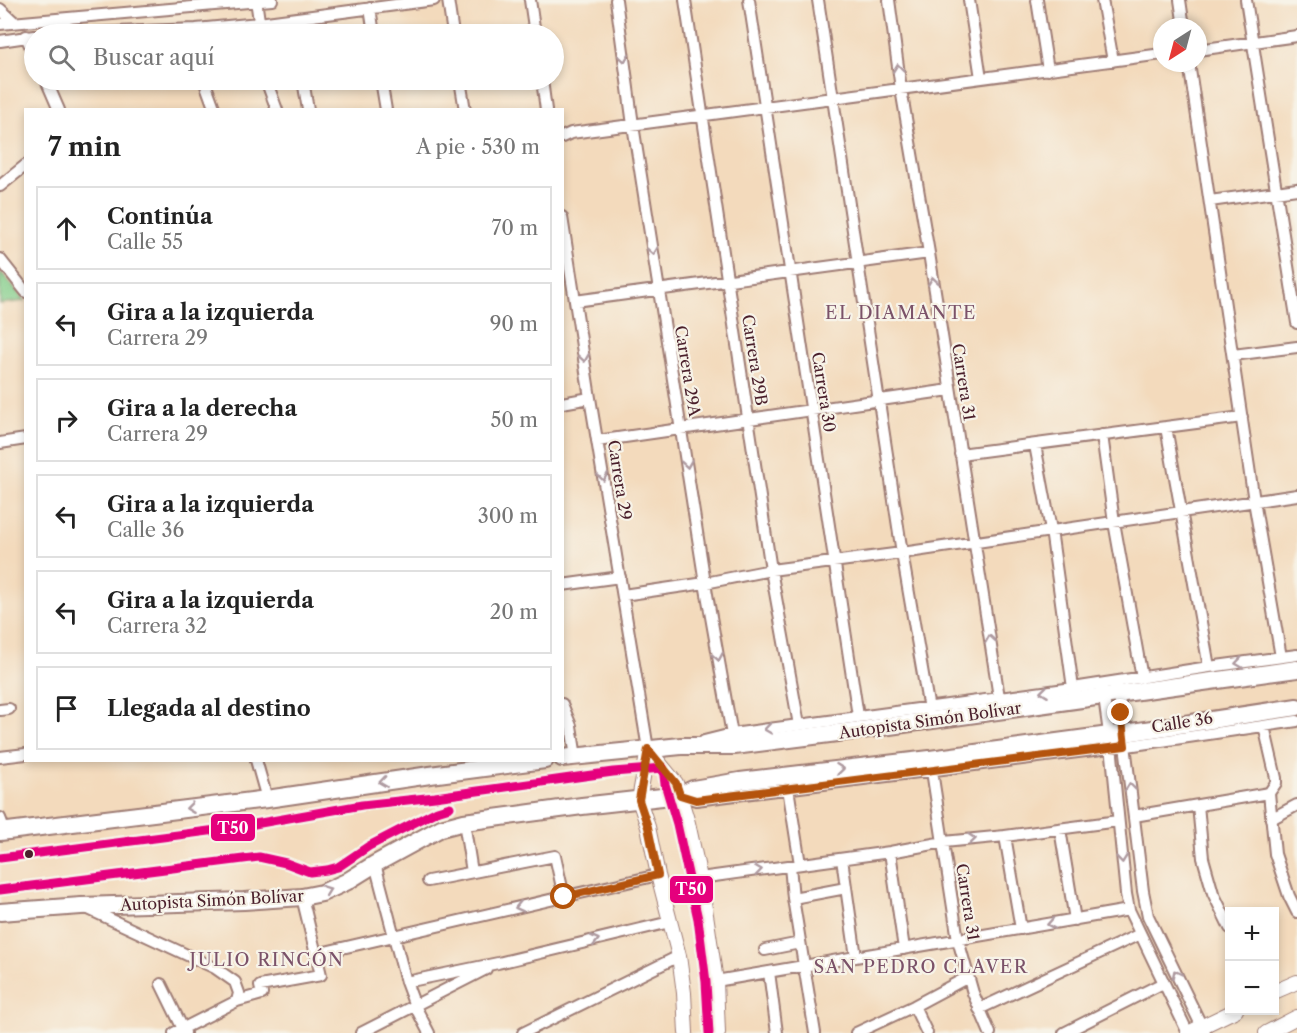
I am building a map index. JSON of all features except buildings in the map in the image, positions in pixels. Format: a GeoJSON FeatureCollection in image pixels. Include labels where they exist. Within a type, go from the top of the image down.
{"type":"FeatureCollection","features":[{"type":"Feature","properties":{"kind":"highway","name":"Autopista Simón Bolívar"},"geometry":{"type":"LineString","coordinates":[[569,757],[733,740],[1180,679],[1297,669]]}},
{"type":"Feature","properties":{"kind":"highway","name":"Autopista Simón Bolívar"},"geometry":{"type":"LineString","coordinates":[[0,912],[81,906],[302,897],[322,893],[346,882],[441,828],[464,822],[680,795],[693,789],[740,781],[984,757],[1117,740],[1245,714],[1297,707]]}},
{"type":"Feature","properties":{"kind":"highway"},"geometry":{"type":"LineString","coordinates":[[1231,730],[1245,714]]}},
{"type":"Feature","properties":{"kind":"highway"},"geometry":{"type":"LineString","coordinates":[[2,827],[267,799],[530,762]]}},
{"type":"Feature","properties":{"kind":"main road","name":"Carrera 29"},"geometry":{"type":"LineString","coordinates":[[648,749],[676,783],[680,795],[700,878],[716,981],[718,1033]]}},
{"type":"Feature","properties":{"kind":"main road","name":"Carrera 29"},"geometry":{"type":"LineString","coordinates":[[648,749],[639,800],[648,827],[679,956],[686,1033]]}},
{"type":"Feature","properties":{"kind":"main road"},"geometry":{"type":"LineString","coordinates":[[1279,990],[1297,982]]}},
{"type":"Feature","properties":{"kind":"main road"},"geometry":{"type":"LineString","coordinates":[[1188,1033],[1203,1030],[1229,1015]]}},
{"type":"Feature","properties":{"kind":"main road"},"geometry":{"type":"LineString","coordinates":[[1274,1031],[1297,1017]]}},
{"type":"Feature","properties":{"kind":"street"},"geometry":{"type":"LineString","coordinates":[[0,24],[188,4],[272,0]]}},
{"type":"Feature","properties":{"kind":"street"},"geometry":{"type":"LineString","coordinates":[[276,24],[292,19],[434,0]]}},
{"type":"Feature","properties":{"kind":"street"},"geometry":{"type":"LineString","coordinates":[[448,0],[452,24]]}},
{"type":"Feature","properties":{"kind":"street"},"geometry":{"type":"LineString","coordinates":[[530,0],[534,24]]}},
{"type":"Feature","properties":{"kind":"street","name":"Carrera 29A"},"geometry":{"type":"LineString","coordinates":[[616,0],[633,125],[705,583],[733,740]]}},
{"type":"Feature","properties":{"kind":"street","name":"Carrera 29B"},"geometry":{"type":"LineString","coordinates":[[685,0],[771,570],[799,724]]}},
{"type":"Feature","properties":{"kind":"street","name":"Carrera 30"},"geometry":{"type":"LineString","coordinates":[[749,0],[858,717]]}},
{"type":"Feature","properties":{"kind":"street"},"geometry":{"type":"LineString","coordinates":[[818,0],[878,401],[930,714]]}},
{"type":"Feature","properties":{"kind":"street","name":"Carrera 31"},"geometry":{"type":"LineString","coordinates":[[889,0],[900,89],[929,253],[999,697]]}},
{"type":"Feature","properties":{"kind":"street"},"geometry":{"type":"LineString","coordinates":[[969,0],[981,78]]}},
{"type":"Feature","properties":{"kind":"street"},"geometry":{"type":"LineString","coordinates":[[1038,0],[1048,70]]}},
{"type":"Feature","properties":{"kind":"street"},"geometry":{"type":"LineString","coordinates":[[1102,0],[1113,61]]}},
{"type":"Feature","properties":{"kind":"street"},"geometry":{"type":"LineString","coordinates":[[1180,0],[1183,18]]}},
{"type":"Feature","properties":{"kind":"street"},"geometry":{"type":"LineString","coordinates":[[1246,0],[1297,323]]}},
{"type":"Feature","properties":{"kind":"street"},"geometry":{"type":"LineString","coordinates":[[256,1],[259,24]]}},
{"type":"Feature","properties":{"kind":"street"},"geometry":{"type":"LineString","coordinates":[[370,8],[372,24]]}},
{"type":"Feature","properties":{"kind":"street"},"geometry":{"type":"LineString","coordinates":[[0,9],[13,21]]}},
{"type":"Feature","properties":{"kind":"street"},"geometry":{"type":"LineString","coordinates":[[292,19],[293,24]]}},
{"type":"Feature","properties":{"kind":"street"},"geometry":{"type":"LineString","coordinates":[[1207,49],[1297,36]]}},
{"type":"Feature","properties":{"kind":"street"},"geometry":{"type":"LineString","coordinates":[[0,41],[24,37]]}},
{"type":"Feature","properties":{"kind":"street"},"geometry":{"type":"LineString","coordinates":[[564,136],[633,125],[1153,55]]}},
{"type":"Feature","properties":{"kind":"street"},"geometry":{"type":"LineString","coordinates":[[1190,72],[1254,501],[1281,657]]}},
{"type":"Feature","properties":{"kind":"street"},"geometry":{"type":"LineString","coordinates":[[50,90],[58,108]]}},
{"type":"Feature","properties":{"kind":"street"},"geometry":{"type":"LineString","coordinates":[[208,90],[214,108]]}},
{"type":"Feature","properties":{"kind":"street"},"geometry":{"type":"LineString","coordinates":[[270,90],[277,108]]}},
{"type":"Feature","properties":{"kind":"street"},"geometry":{"type":"LineString","coordinates":[[305,90],[308,108]]}},
{"type":"Feature","properties":{"kind":"street"},"geometry":{"type":"LineString","coordinates":[[383,90],[386,108]]}},
{"type":"Feature","properties":{"kind":"street"},"geometry":{"type":"LineString","coordinates":[[462,90],[465,108]]}},
{"type":"Feature","properties":{"kind":"street"},"geometry":{"type":"LineString","coordinates":[[543,90],[546,108]]}},
{"type":"Feature","properties":{"kind":"street"},"geometry":{"type":"LineString","coordinates":[[0,186],[24,167]]}},
{"type":"Feature","properties":{"kind":"street"},"geometry":{"type":"LineString","coordinates":[[1210,201],[1297,189]]}},
{"type":"Feature","properties":{"kind":"street","name":"Carrera 29"},"geometry":{"type":"LineString","coordinates":[[564,230],[648,749]]}},
{"type":"Feature","properties":{"kind":"street"},"geometry":{"type":"LineString","coordinates":[[575,302],[929,253]]}},
{"type":"Feature","properties":{"kind":"street"},"geometry":{"type":"LineString","coordinates":[[0,259],[24,288]]}},
{"type":"Feature","properties":{"kind":"street"},"geometry":{"type":"LineString","coordinates":[[1233,356],[1297,347]]}},
{"type":"Feature","properties":{"kind":"street"},"geometry":{"type":"LineString","coordinates":[[597,441],[950,390]]}},
{"type":"Feature","properties":{"kind":"street"},"geometry":{"type":"LineString","coordinates":[[564,403],[590,399]]}},
{"type":"Feature","properties":{"kind":"street"},"geometry":{"type":"LineString","coordinates":[[960,454],[1242,417]]}},
{"type":"Feature","properties":{"kind":"street"},"geometry":{"type":"LineString","coordinates":[[1166,427],[1209,667]]}},
{"type":"Feature","properties":{"kind":"street"},"geometry":{"type":"LineString","coordinates":[[1102,435],[1114,522],[1142,678]]}},
{"type":"Feature","properties":{"kind":"street"},"geometry":{"type":"LineString","coordinates":[[0,444],[24,439]]}},
{"type":"Feature","properties":{"kind":"street"},"geometry":{"type":"LineString","coordinates":[[1035,445],[1051,530],[1073,688]]}},
{"type":"Feature","properties":{"kind":"street"},"geometry":{"type":"LineString","coordinates":[[622,595],[705,583],[771,570],[1297,495]]}},
{"type":"Feature","properties":{"kind":"street"},"geometry":{"type":"LineString","coordinates":[[564,585],[620,577]]}},
{"type":"Feature","properties":{"kind":"street"},"geometry":{"type":"LineString","coordinates":[[733,740],[799,724],[858,717],[930,714],[999,697],[1073,688],[1111,689],[1142,678],[1180,679],[1209,667],[1297,655]]}},
{"type":"Feature","properties":{"kind":"street"},"geometry":{"type":"LineString","coordinates":[[1111,689],[1117,740],[1134,816],[1148,916],[1203,1030]]}},
{"type":"Feature","properties":{"kind":"street"},"geometry":{"type":"LineString","coordinates":[[564,709],[571,726],[569,757]]}},
{"type":"Feature","properties":{"kind":"street","name":"Calle 36"},"geometry":{"type":"LineString","coordinates":[[1117,740],[1231,730],[1297,721]]}},
{"type":"Feature","properties":{"kind":"street"},"geometry":{"type":"LineString","coordinates":[[1264,726],[1276,778],[1276,783],[1269,793],[1275,854],[1288,896],[1297,912]]}},
{"type":"Feature","properties":{"kind":"street"},"geometry":{"type":"LineString","coordinates":[[1117,740],[1118,821],[1129,910],[1188,1033]]}},
{"type":"Feature","properties":{"kind":"street"},"geometry":{"type":"LineString","coordinates":[[0,757],[24,754]]}},
{"type":"Feature","properties":{"kind":"street"},"geometry":{"type":"LineString","coordinates":[[680,795],[696,800],[932,771],[984,757]]}},
{"type":"Feature","properties":{"kind":"street"},"geometry":{"type":"LineString","coordinates":[[257,762],[267,799]]}},
{"type":"Feature","properties":{"kind":"street","name":"Carrera 31"},"geometry":{"type":"LineString","coordinates":[[932,771],[958,940],[979,1009],[990,1033]]}},
{"type":"Feature","properties":{"kind":"street"},"geometry":{"type":"LineString","coordinates":[[788,788],[795,865],[793,898],[815,1033]]}},
{"type":"Feature","properties":{"kind":"street"},"geometry":{"type":"LineString","coordinates":[[1134,816],[1269,793]]}},
{"type":"Feature","properties":{"kind":"street"},"geometry":{"type":"LineString","coordinates":[[1198,805],[1203,858],[1213,893],[1225,918]]}},
{"type":"Feature","properties":{"kind":"street"},"geometry":{"type":"LineString","coordinates":[[1271,819],[1297,805]]}},
{"type":"Feature","properties":{"kind":"street"},"geometry":{"type":"LineString","coordinates":[[700,878],[890,852],[944,842],[1118,821]]}},
{"type":"Feature","properties":{"kind":"street"},"geometry":{"type":"LineString","coordinates":[[464,822],[472,872]]}},
{"type":"Feature","properties":{"kind":"street"},"geometry":{"type":"LineString","coordinates":[[1060,829],[1075,920]]}},
{"type":"Feature","properties":{"kind":"street"},"geometry":{"type":"LineString","coordinates":[[1005,836],[1021,929]]}},
{"type":"Feature","properties":{"kind":"street"},"geometry":{"type":"LineString","coordinates":[[890,852],[904,949]]}},
{"type":"Feature","properties":{"kind":"street"},"geometry":{"type":"LineString","coordinates":[[428,881],[555,856],[564,897]]}},
{"type":"Feature","properties":{"kind":"street"},"geometry":{"type":"LineString","coordinates":[[842,859],[856,957]]}},
{"type":"Feature","properties":{"kind":"street"},"geometry":{"type":"LineString","coordinates":[[375,864],[406,982],[429,1033]]}},
{"type":"Feature","properties":{"kind":"street"},"geometry":{"type":"LineString","coordinates":[[316,954],[658,875]]}},
{"type":"Feature","properties":{"kind":"street"},"geometry":{"type":"LineString","coordinates":[[793,898],[846,888]]}},
{"type":"Feature","properties":{"kind":"street"},"geometry":{"type":"LineString","coordinates":[[161,984],[181,1032],[237,1001],[262,994],[260,986],[321,975],[302,897]]}},
{"type":"Feature","properties":{"kind":"street"},"geometry":{"type":"LineString","coordinates":[[81,906],[215,968],[235,982],[238,993],[237,1001]]}},
{"type":"Feature","properties":{"kind":"street"},"geometry":{"type":"LineString","coordinates":[[716,981],[1129,910]]}},
{"type":"Feature","properties":{"kind":"street"},"geometry":{"type":"LineString","coordinates":[[406,982],[498,963],[670,922]]}},
{"type":"Feature","properties":{"kind":"street"},"geometry":{"type":"LineString","coordinates":[[979,1009],[1140,934]]}},
{"type":"Feature","properties":{"kind":"street"},"geometry":{"type":"LineString","coordinates":[[765,950],[801,943]]}},
{"type":"Feature","properties":{"kind":"street"},"geometry":{"type":"LineString","coordinates":[[523,1033],[679,956]]}},
{"type":"Feature","properties":{"kind":"street"},"geometry":{"type":"LineString","coordinates":[[361,1033],[498,963]]}},
{"type":"Feature","properties":{"kind":"street"},"geometry":{"type":"LineString","coordinates":[[768,972],[777,1033]]}},
{"type":"Feature","properties":{"kind":"street"},"geometry":{"type":"LineString","coordinates":[[856,1033],[869,1031],[968,977]]}},
{"type":"Feature","properties":{"kind":"street"},"geometry":{"type":"LineString","coordinates":[[1066,1032],[1163,983]]}},
{"type":"Feature","properties":{"kind":"street"},"geometry":{"type":"LineString","coordinates":[[914,1006],[927,1033]]}},
{"type":"Feature","properties":{"kind":"green space"},"geometry":{"type":"Polygon","coordinates":[[[0,272],[1,272],[24,301],[0,304],[0,272]]]}},
{"type":"Feature","properties":{"kind":"transit line","name":"T50"},"geometry":{"type":"LineString","coordinates":[[0,858],[232,828],[362,805],[613,772],[663,768],[698,919],[706,982],[709,1033]]}},
{"type":"Feature","properties":{"kind":"transit line","name":"T50"},"geometry":{"type":"LineString","coordinates":[[0,890],[259,857],[286,863],[310,872],[327,870],[338,867],[369,846],[437,811],[450,807]]}},
{"type":"Feature","properties":{"kind":"district","name":"EL DIAMANTE"},"geometry":{"type":"Point","coordinates":[901,313]}},
{"type":"Feature","properties":{"kind":"district","name":"JULIO RINCÓN"},"geometry":{"type":"Point","coordinates":[267,960]}},
{"type":"Feature","properties":{"kind":"district","name":"SAN PEDRO CLAVER"},"geometry":{"type":"Point","coordinates":[921,967]}},
{"type":"Feature","properties":{"kind":"route"},"geometry":{"type":"LineString","coordinates":[[564,897],[658,875],[648,827],[639,800],[648,749],[676,783],[680,795],[696,800],[1125,746],[1121,713]]}}]}
